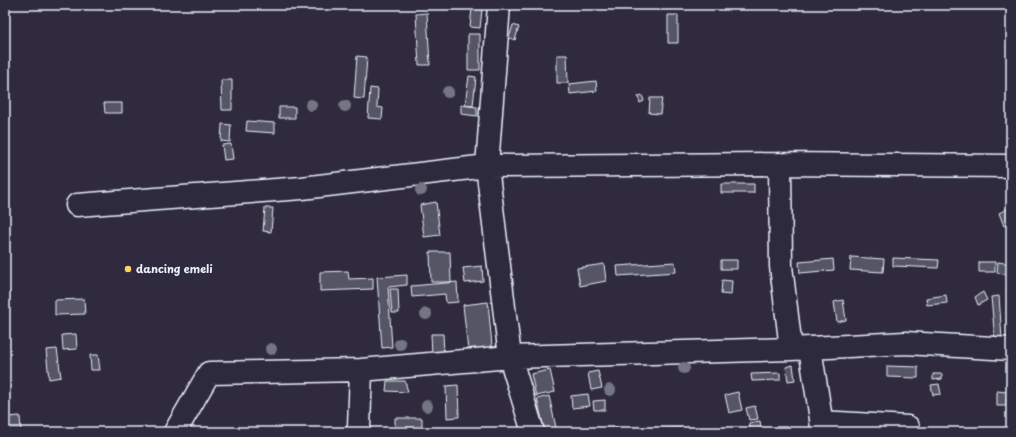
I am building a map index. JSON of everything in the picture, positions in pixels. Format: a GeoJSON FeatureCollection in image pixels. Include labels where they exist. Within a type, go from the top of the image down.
{"type":"FeatureCollection","features":[{"type":"Feature","properties":{"kind":"street"},"geometry":{"type":"LineString","coordinates":[[499,5],[487,166],[510,357],[533,432]]}},
{"type":"Feature","properties":{"kind":"street"},"geometry":{"type":"LineString","coordinates":[[780,164],[781,266],[822,427],[908,427],[909,432]]}},
{"type":"Feature","properties":{"kind":"street"},"geometry":{"type":"LineString","coordinates":[[77,205],[302,188],[487,166],[780,164],[1011,166]]}},
{"type":"Feature","properties":{"kind":"street"},"geometry":{"type":"LineString","coordinates":[[175,432],[209,373],[361,370],[510,357],[801,349],[905,343],[1011,349]]}},
{"type":"Feature","properties":{"kind":"street"},"geometry":{"type":"LineString","coordinates":[[357,432],[359,428],[361,370]]}},
{"type":"Feature","properties":{"kind":"building"},"geometry":{"type":"Polygon","coordinates":[[[472,8],[482,10],[480,28],[470,27],[472,8]]]}},
{"type":"Feature","properties":{"kind":"building"},"geometry":{"type":"Polygon","coordinates":[[[427,13],[430,65],[419,65],[416,14],[427,13]]]}},
{"type":"Feature","properties":{"kind":"building"},"geometry":{"type":"Polygon","coordinates":[[[668,15],[678,15],[678,43],[668,43],[668,15]]]}},
{"type":"Feature","properties":{"kind":"building"},"geometry":{"type":"Polygon","coordinates":[[[513,25],[519,27],[515,40],[509,38],[513,25]]]}},
{"type":"Feature","properties":{"kind":"building"},"geometry":{"type":"Polygon","coordinates":[[[468,34],[480,34],[480,70],[468,70],[468,34]]]}},
{"type":"Feature","properties":{"kind":"building"},"geometry":{"type":"Polygon","coordinates":[[[557,55],[567,55],[568,83],[557,83],[557,55]]]}},
{"type":"Feature","properties":{"kind":"building"},"geometry":{"type":"Polygon","coordinates":[[[357,56],[367,57],[364,99],[354,98],[357,56]]]}},
{"type":"Feature","properties":{"kind":"building"},"geometry":{"type":"Polygon","coordinates":[[[469,76],[476,77],[473,106],[465,105],[469,76]]]}},
{"type":"Feature","properties":{"kind":"building"},"geometry":{"type":"Polygon","coordinates":[[[221,80],[232,80],[232,110],[222,110],[221,80]]]}},
{"type":"Feature","properties":{"kind":"building"},"geometry":{"type":"Polygon","coordinates":[[[596,81],[597,91],[570,94],[569,84],[596,81]]]}},
{"type":"Feature","properties":{"kind":"building"},"geometry":{"type":"Polygon","coordinates":[[[370,88],[378,89],[377,107],[383,108],[382,119],[368,118],[370,88]]]}},
{"type":"Feature","properties":{"kind":"building"},"geometry":{"type":"Polygon","coordinates":[[[642,95],[644,101],[640,103],[638,97],[642,95]]]}},
{"type":"Feature","properties":{"kind":"building"},"geometry":{"type":"Polygon","coordinates":[[[650,98],[662,98],[660,114],[649,113],[650,98]]]}},
{"type":"Feature","properties":{"kind":"building"},"geometry":{"type":"Polygon","coordinates":[[[104,103],[122,103],[122,113],[105,113],[104,103]]]}},
{"type":"Feature","properties":{"kind":"building"},"geometry":{"type":"Polygon","coordinates":[[[461,105],[477,107],[477,116],[461,114],[461,105]]]}},
{"type":"Feature","properties":{"kind":"building"},"geometry":{"type":"Polygon","coordinates":[[[279,107],[295,107],[295,118],[279,118],[279,107]]]}},
{"type":"Feature","properties":{"kind":"building"},"geometry":{"type":"Polygon","coordinates":[[[247,121],[275,123],[275,133],[246,131],[247,121]]]}},
{"type":"Feature","properties":{"kind":"building"},"geometry":{"type":"Polygon","coordinates":[[[222,124],[231,125],[230,142],[221,141],[222,124]]]}},
{"type":"Feature","properties":{"kind":"building"},"geometry":{"type":"Polygon","coordinates":[[[231,144],[233,159],[224,160],[222,145],[231,144]]]}},
{"type":"Feature","properties":{"kind":"building"},"geometry":{"type":"Polygon","coordinates":[[[721,184],[754,184],[754,193],[721,193],[721,184]]]}},
{"type":"Feature","properties":{"kind":"building"},"geometry":{"type":"Polygon","coordinates":[[[436,202],[440,235],[424,237],[420,205],[436,202]]]}},
{"type":"Feature","properties":{"kind":"building"},"geometry":{"type":"Polygon","coordinates":[[[1011,207],[1011,223],[1004,226],[999,213],[1011,207]]]}},
{"type":"Feature","properties":{"kind":"building"},"geometry":{"type":"Polygon","coordinates":[[[265,208],[273,208],[271,232],[263,231],[265,208]]]}},
{"type":"Feature","properties":{"kind":"building"},"geometry":{"type":"Polygon","coordinates":[[[430,252],[450,252],[451,282],[431,282],[430,252]]]}},
{"type":"Feature","properties":{"kind":"building"},"geometry":{"type":"Polygon","coordinates":[[[851,257],[884,259],[883,272],[850,270],[851,257]]]}},
{"type":"Feature","properties":{"kind":"building"},"geometry":{"type":"Polygon","coordinates":[[[893,258],[939,260],[938,268],[893,266],[893,258]]]}},
{"type":"Feature","properties":{"kind":"building"},"geometry":{"type":"Polygon","coordinates":[[[833,259],[834,270],[800,273],[799,262],[833,259]]]}},
{"type":"Feature","properties":{"kind":"building"},"geometry":{"type":"Polygon","coordinates":[[[721,260],[737,260],[737,269],[721,269],[721,260]]]}},
{"type":"Feature","properties":{"kind":"building"},"geometry":{"type":"Polygon","coordinates":[[[675,262],[676,272],[618,276],[617,266],[675,262]]]}},
{"type":"Feature","properties":{"kind":"building"},"geometry":{"type":"Polygon","coordinates":[[[979,262],[995,262],[995,272],[979,272],[979,262]]]}},
{"type":"Feature","properties":{"kind":"building"},"geometry":{"type":"Polygon","coordinates":[[[998,262],[1011,264],[1011,275],[997,273],[998,262]]]}},
{"type":"Feature","properties":{"kind":"building"},"geometry":{"type":"Polygon","coordinates":[[[604,264],[606,281],[580,286],[577,268],[604,264]]]}},
{"type":"Feature","properties":{"kind":"building"},"geometry":{"type":"Polygon","coordinates":[[[482,266],[483,281],[465,283],[463,268],[482,266]]]}},
{"type":"Feature","properties":{"kind":"building"},"geometry":{"type":"Polygon","coordinates":[[[348,271],[349,279],[373,278],[373,289],[320,291],[320,272],[348,271]]]}},
{"type":"Feature","properties":{"kind":"building"},"geometry":{"type":"Polygon","coordinates":[[[407,275],[407,285],[388,287],[392,347],[382,348],[377,277],[407,275]]]}},
{"type":"Feature","properties":{"kind":"building"},"geometry":{"type":"Polygon","coordinates":[[[722,280],[732,281],[731,295],[721,294],[722,280]]]}},
{"type":"Feature","properties":{"kind":"building"},"geometry":{"type":"Polygon","coordinates":[[[457,282],[458,302],[446,303],[445,294],[412,297],[411,286],[457,282]]]}},
{"type":"Feature","properties":{"kind":"building"},"geometry":{"type":"Polygon","coordinates":[[[390,289],[398,289],[399,313],[392,313],[390,289]]]}},
{"type":"Feature","properties":{"kind":"building"},"geometry":{"type":"Polygon","coordinates":[[[5,292],[9,292],[9,305],[5,305],[5,292]]]}},
{"type":"Feature","properties":{"kind":"building"},"geometry":{"type":"Polygon","coordinates":[[[983,292],[987,300],[978,305],[975,297],[983,292]]]}},
{"type":"Feature","properties":{"kind":"building"},"geometry":{"type":"Polygon","coordinates":[[[946,295],[947,303],[927,305],[926,298],[946,295]]]}},
{"type":"Feature","properties":{"kind":"building"},"geometry":{"type":"Polygon","coordinates":[[[999,296],[1002,339],[995,340],[991,297],[999,296]]]}},
{"type":"Feature","properties":{"kind":"building"},"geometry":{"type":"Polygon","coordinates":[[[84,299],[85,314],[55,315],[55,300],[84,299]]]}},
{"type":"Feature","properties":{"kind":"building"},"geometry":{"type":"Polygon","coordinates":[[[843,300],[846,320],[837,322],[834,302],[843,300]]]}},
{"type":"Feature","properties":{"kind":"building"},"geometry":{"type":"Polygon","coordinates":[[[488,302],[493,357],[469,360],[463,305],[488,302]]]}},
{"type":"Feature","properties":{"kind":"building"},"geometry":{"type":"Polygon","coordinates":[[[76,334],[77,349],[63,350],[62,335],[76,334]]]}},
{"type":"Feature","properties":{"kind":"building"},"geometry":{"type":"Polygon","coordinates":[[[431,334],[443,334],[444,354],[432,355],[431,334]]]}},
{"type":"Feature","properties":{"kind":"building"},"geometry":{"type":"Polygon","coordinates":[[[57,349],[61,377],[49,379],[46,350],[57,349]]]}},
{"type":"Feature","properties":{"kind":"building"},"geometry":{"type":"Polygon","coordinates":[[[90,355],[98,355],[100,370],[91,370],[90,355]]]}},
{"type":"Feature","properties":{"kind":"building"},"geometry":{"type":"Polygon","coordinates":[[[793,365],[795,380],[788,381],[786,367],[793,365]]]}},
{"type":"Feature","properties":{"kind":"building"},"geometry":{"type":"Polygon","coordinates":[[[887,366],[918,367],[918,378],[887,377],[887,366]]]}},
{"type":"Feature","properties":{"kind":"building"},"geometry":{"type":"Polygon","coordinates":[[[550,370],[555,392],[536,396],[531,374],[550,370]]]}},
{"type":"Feature","properties":{"kind":"building"},"geometry":{"type":"Polygon","coordinates":[[[598,371],[602,388],[591,390],[588,373],[598,371]]]}},
{"type":"Feature","properties":{"kind":"building"},"geometry":{"type":"Polygon","coordinates":[[[780,373],[780,380],[752,381],[751,374],[780,373]]]}},
{"type":"Feature","properties":{"kind":"building"},"geometry":{"type":"Polygon","coordinates":[[[933,374],[942,374],[942,379],[933,380],[933,374]]]}},
{"type":"Feature","properties":{"kind":"building"},"geometry":{"type":"Polygon","coordinates":[[[387,381],[405,381],[408,392],[386,391],[387,381]]]}},
{"type":"Feature","properties":{"kind":"building"},"geometry":{"type":"Polygon","coordinates":[[[939,384],[941,394],[933,395],[931,385],[939,384]]]}},
{"type":"Feature","properties":{"kind":"building"},"geometry":{"type":"Polygon","coordinates":[[[458,385],[459,417],[447,418],[446,386],[458,385]]]}},
{"type":"Feature","properties":{"kind":"building"},"geometry":{"type":"Polygon","coordinates":[[[997,391],[1007,392],[1006,406],[997,406],[997,391]]]}},
{"type":"Feature","properties":{"kind":"building"},"geometry":{"type":"Polygon","coordinates":[[[738,392],[742,410],[729,413],[725,395],[738,392]]]}},
{"type":"Feature","properties":{"kind":"building"},"geometry":{"type":"Polygon","coordinates":[[[588,394],[590,406],[572,408],[571,396],[588,394]]]}},
{"type":"Feature","properties":{"kind":"building"},"geometry":{"type":"Polygon","coordinates":[[[549,396],[557,432],[545,432],[537,399],[549,396]]]}},
{"type":"Feature","properties":{"kind":"building"},"geometry":{"type":"Polygon","coordinates":[[[605,400],[605,410],[594,410],[593,401],[605,400]]]}},
{"type":"Feature","properties":{"kind":"building"},"geometry":{"type":"Polygon","coordinates":[[[755,406],[758,419],[749,420],[746,408],[755,406]]]}},
{"type":"Feature","properties":{"kind":"building"},"geometry":{"type":"Polygon","coordinates":[[[20,416],[21,432],[8,432],[7,417],[20,416]]]}},
{"type":"Feature","properties":{"kind":"building"},"geometry":{"type":"Polygon","coordinates":[[[395,418],[422,418],[422,432],[395,432],[395,418]]]}},
{"type":"Feature","properties":{"kind":"building"},"geometry":{"type":"Polygon","coordinates":[[[760,421],[762,432],[751,432],[749,423],[760,421]]]}},
{"type":"Feature","properties":{"kind":"building"},"geometry":{"type":"Polygon","coordinates":[[[631,427],[643,427],[643,432],[631,432],[631,427]]]}},
{"type":"Feature","properties":{"kind":"building"},"geometry":{"type":"Polygon","coordinates":[[[617,428],[617,432],[603,432],[603,429],[617,428]]]}},
{"type":"Feature","properties":{"kind":"building"},"geometry":{"type":"Polygon","coordinates":[[[680,428],[680,432],[652,432],[651,429],[680,428]]]}},
{"type":"Feature","properties":{"kind":"place","name":"dancing emeli"},"geometry":{"type":"Point","coordinates":[128,269]}}]}
